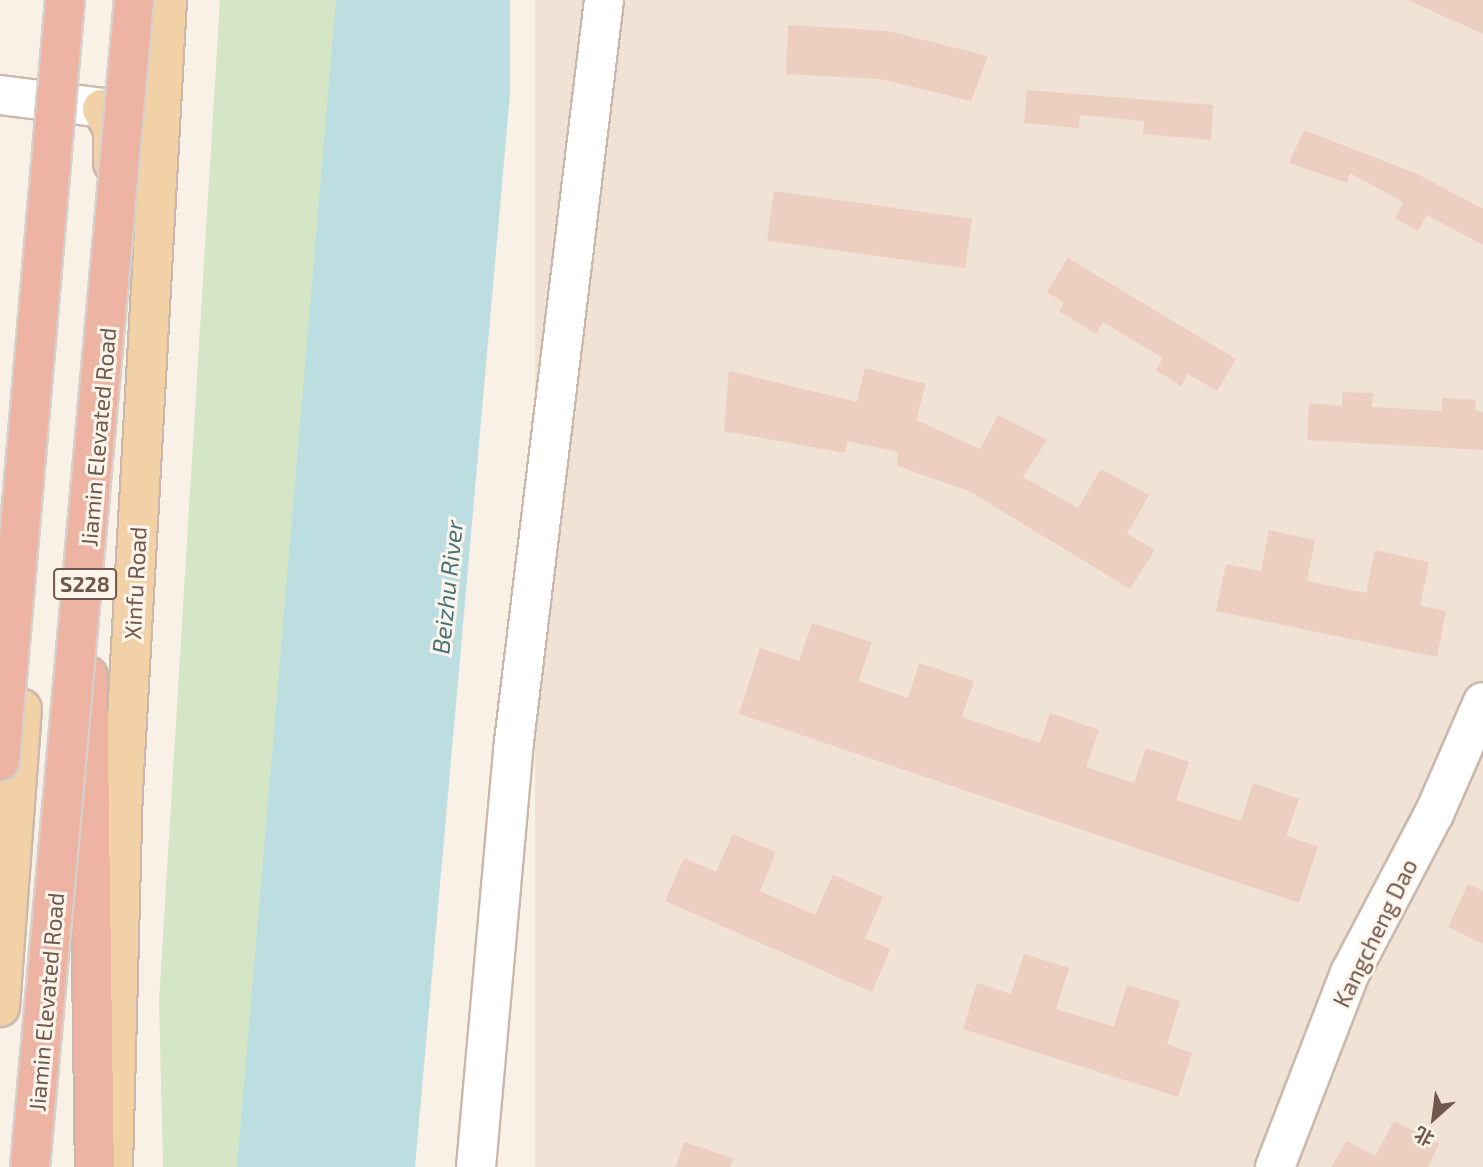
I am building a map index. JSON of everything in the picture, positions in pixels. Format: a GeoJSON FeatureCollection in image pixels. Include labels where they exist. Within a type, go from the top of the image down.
{"type":"FeatureCollection","features":[{"type":"Feature","properties":{"kind":"highway"},"geometry":{"type":"LineString","coordinates":[[0,761],[62,0]]}},
{"type":"Feature","properties":{"kind":"highway","name":"Jiamin Elevated Road"},"geometry":{"type":"LineString","coordinates":[[30,1167],[86,576],[134,0]]}},
{"type":"Feature","properties":{"kind":"highway"},"geometry":{"type":"LineString","coordinates":[[86,576],[95,1167]]}},
{"type":"Feature","properties":{"kind":"main road"},"geometry":{"type":"LineString","coordinates":[[0,1007],[15,843],[54,102],[62,0]]}},
{"type":"Feature","properties":{"kind":"main road","name":"Xinfu Road"},"geometry":{"type":"LineString","coordinates":[[113,1167],[123,792],[167,0]]}},
{"type":"Feature","properties":{"kind":"main road"},"geometry":{"type":"LineString","coordinates":[[102,109],[113,129],[112,421],[140,500]]}},
{"type":"Feature","properties":{"kind":"street"},"geometry":{"type":"LineString","coordinates":[[476,1167],[513,750],[604,0]]}},
{"type":"Feature","properties":{"kind":"street"},"geometry":{"type":"LineString","coordinates":[[0,95],[102,109],[161,113]]}},
{"type":"Feature","properties":{"kind":"street","name":"Kangcheng Dao"},"geometry":{"type":"LineString","coordinates":[[1275,1167],[1350,973],[1434,814],[1483,702]]}},
{"type":"Feature","properties":{"kind":"shaded area"},"geometry":{"type":"Polygon","coordinates":[[[535,0],[1483,0],[1483,1167],[535,1167],[535,0]]]}},
{"type":"Feature","properties":{"kind":"green space"},"geometry":{"type":"Polygon","coordinates":[[[220,0],[357,0],[256,1167],[163,1167],[159,1001],[220,0]]]}},
{"type":"Feature","properties":{"kind":"water","name":"Beizhu River"},"geometry":{"type":"Polygon","coordinates":[[[336,0],[510,0],[510,94],[415,1167],[237,1167],[336,0]]]}},
{"type":"Feature","properties":{"kind":"building"},"geometry":{"type":"Polygon","coordinates":[[[1408,0],[1483,0],[1483,34],[1408,0]]]}},
{"type":"Feature","properties":{"kind":"building"},"geometry":{"type":"Polygon","coordinates":[[[788,25],[888,31],[988,56],[971,101],[880,79],[786,74],[788,25]]]}},
{"type":"Feature","properties":{"kind":"building"},"geometry":{"type":"Polygon","coordinates":[[[1027,90],[1213,105],[1211,140],[1143,134],[1144,121],[1080,115],[1079,128],[1024,123],[1027,90]]]}},
{"type":"Feature","properties":{"kind":"building"},"geometry":{"type":"Polygon","coordinates":[[[1304,130],[1417,174],[1483,209],[1483,245],[1427,215],[1418,231],[1395,218],[1403,202],[1350,173],[1347,183],[1289,163],[1304,130]]]}},
{"type":"Feature","properties":{"kind":"building"},"geometry":{"type":"Polygon","coordinates":[[[774,191],[972,219],[965,268],[767,241],[774,191]]]}},
{"type":"Feature","properties":{"kind":"building"},"geometry":{"type":"Polygon","coordinates":[[[1068,258],[1236,359],[1217,391],[1188,374],[1181,386],[1156,370],[1163,358],[1103,322],[1096,334],[1059,311],[1064,303],[1047,292],[1068,258]]]}},
{"type":"Feature","properties":{"kind":"building"},"geometry":{"type":"Polygon","coordinates":[[[865,368],[926,384],[916,420],[980,449],[998,415],[1047,440],[1023,477],[1078,508],[1101,469],[1149,495],[1127,534],[1155,550],[1130,589],[969,491],[897,466],[898,452],[847,441],[845,453],[724,431],[729,371],[857,402],[865,368]]]}},
{"type":"Feature","properties":{"kind":"building"},"geometry":{"type":"Polygon","coordinates":[[[1343,392],[1373,393],[1372,407],[1442,411],[1442,398],[1476,400],[1475,411],[1483,412],[1483,450],[1307,440],[1309,403],[1342,406],[1343,392]]]}},
{"type":"Feature","properties":{"kind":"building"},"geometry":{"type":"Polygon","coordinates":[[[1269,530],[1315,540],[1307,581],[1366,593],[1375,550],[1429,562],[1420,606],[1446,611],[1437,657],[1216,611],[1226,564],[1261,571],[1269,530]]]}},
{"type":"Feature","properties":{"kind":"building"},"geometry":{"type":"Polygon","coordinates":[[[812,623],[872,642],[858,681],[908,698],[919,663],[974,681],[962,717],[1040,743],[1050,713],[1099,730],[1086,767],[1134,783],[1146,748],[1189,762],[1176,800],[1241,821],[1253,783],[1299,799],[1286,836],[1318,846],[1299,903],[739,714],[760,648],[799,661],[812,623]]]}},
{"type":"Feature","properties":{"kind":"building"},"geometry":{"type":"Polygon","coordinates":[[[733,834],[776,852],[760,891],[815,915],[833,875],[883,897],[865,938],[890,949],[872,992],[665,901],[684,858],[716,872],[733,834]]]}},
{"type":"Feature","properties":{"kind":"building"},"geometry":{"type":"Polygon","coordinates":[[[1468,884],[1483,891],[1483,944],[1448,927],[1468,884]]]}},
{"type":"Feature","properties":{"kind":"building"},"geometry":{"type":"Polygon","coordinates":[[[1024,954],[1069,968],[1056,1009],[1114,1027],[1127,985],[1180,1001],[1167,1044],[1192,1053],[1178,1097],[963,1029],[977,983],[1011,994],[1024,954]]]}},
{"type":"Feature","properties":{"kind":"building"},"geometry":{"type":"Polygon","coordinates":[[[1394,1121],[1439,1144],[1428,1167],[1331,1167],[1347,1141],[1375,1156],[1394,1121]]]}},
{"type":"Feature","properties":{"kind":"building"},"geometry":{"type":"Polygon","coordinates":[[[684,1142],[733,1158],[730,1167],[676,1167],[684,1142]]]}}]}
